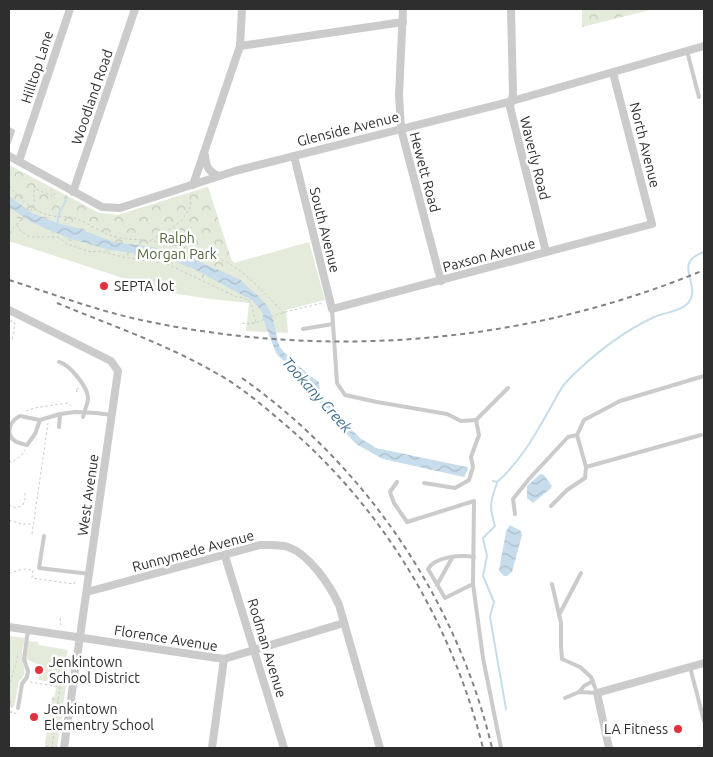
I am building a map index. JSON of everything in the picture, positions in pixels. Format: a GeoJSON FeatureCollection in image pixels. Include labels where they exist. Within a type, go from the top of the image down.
{"type":"FeatureCollection","features":[{"type":"Feature","properties":{"kind":"street","name":"Hilltop Lane"},"geometry":{"type":"LineString","coordinates":[[19,161],[70,9]]}},
{"type":"Feature","properties":{"kind":"street","name":"Woodland Road"},"geometry":{"type":"LineString","coordinates":[[73,192],[135,9]]}},
{"type":"Feature","properties":{"kind":"street"},"geometry":{"type":"LineString","coordinates":[[193,185],[240,46],[242,9]]}},
{"type":"Feature","properties":{"kind":"street","name":"Hewett Road"},"geometry":{"type":"LineString","coordinates":[[403,9],[399,95],[401,129],[441,281]]}},
{"type":"Feature","properties":{"kind":"street","name":"Waverly Road"},"geometry":{"type":"LineString","coordinates":[[511,9],[512,101],[510,107],[546,252]]}},
{"type":"Feature","properties":{"kind":"street"},"geometry":{"type":"LineString","coordinates":[[240,46],[403,22]]}},
{"type":"Feature","properties":{"kind":"street","name":"Glenside Avenue"},"geometry":{"type":"LineString","coordinates":[[9,156],[102,207],[114,209],[128,207],[235,171],[512,101],[704,46]]}},
{"type":"Feature","properties":{"kind":"street","name":"North Avenue"},"geometry":{"type":"LineString","coordinates":[[614,73],[652,224]]}},
{"type":"Feature","properties":{"kind":"street"},"geometry":{"type":"LineString","coordinates":[[205,150],[208,168],[212,173],[219,176]]}},
{"type":"Feature","properties":{"kind":"street","name":"South Avenue"},"geometry":{"type":"LineString","coordinates":[[294,156],[332,309]]}},
{"type":"Feature","properties":{"kind":"street","name":"Paxson Avenue"},"geometry":{"type":"LineString","coordinates":[[332,309],[652,224]]}},
{"type":"Feature","properties":{"kind":"street","name":"West Avenue"},"geometry":{"type":"LineString","coordinates":[[9,310],[111,360],[118,371],[90,574],[61,748]]}},
{"type":"Feature","properties":{"kind":"street","name":"Runnymede Avenue"},"geometry":{"type":"LineString","coordinates":[[87,592],[260,545],[286,546],[298,551],[334,593],[380,748]]}},
{"type":"Feature","properties":{"kind":"street","name":"Rodman Avenue"},"geometry":{"type":"LineString","coordinates":[[225,556],[284,748]]}},
{"type":"Feature","properties":{"kind":"street","name":"Florence Avenue"},"geometry":{"type":"LineString","coordinates":[[9,628],[224,659],[344,623]]}},
{"type":"Feature","properties":{"kind":"street"},"geometry":{"type":"LineString","coordinates":[[212,748],[224,659]]}},
{"type":"Feature","properties":{"kind":"street"},"geometry":{"type":"LineString","coordinates":[[609,748],[598,693],[704,663]]}},
{"type":"Feature","properties":{"kind":"lane"},"geometry":{"type":"LineString","coordinates":[[687,51],[699,97]]}},
{"type":"Feature","properties":{"kind":"lane"},"geometry":{"type":"LineString","coordinates":[[9,129],[13,130],[9,142]]}},
{"type":"Feature","properties":{"kind":"lane"},"geometry":{"type":"LineString","coordinates":[[332,309],[337,383],[345,395],[447,414],[461,421],[476,420],[508,388]]}},
{"type":"Feature","properties":{"kind":"lane"},"geometry":{"type":"LineString","coordinates":[[303,329],[333,324]]}},
{"type":"Feature","properties":{"kind":"lane"},"geometry":{"type":"LineString","coordinates":[[59,362],[65,363],[86,390],[88,398],[84,415]]}},
{"type":"Feature","properties":{"kind":"lane"},"geometry":{"type":"LineString","coordinates":[[551,506],[567,490],[585,478],[586,467],[577,435],[584,420],[620,401],[704,376]]}},
{"type":"Feature","properties":{"kind":"lane"},"geometry":{"type":"LineString","coordinates":[[40,420],[35,434],[27,445],[13,440],[9,429],[20,416],[40,420],[60,414],[112,415]]}},
{"type":"Feature","properties":{"kind":"lane"},"geometry":{"type":"LineString","coordinates":[[59,427],[60,414]]}},
{"type":"Feature","properties":{"kind":"lane"},"geometry":{"type":"LineString","coordinates":[[424,483],[455,488],[469,480],[473,467],[471,456],[479,435],[476,420]]}},
{"type":"Feature","properties":{"kind":"lane"},"geometry":{"type":"LineString","coordinates":[[515,514],[513,499],[568,437],[577,435]]}},
{"type":"Feature","properties":{"kind":"lane"},"geometry":{"type":"LineString","coordinates":[[586,467],[701,435]]}},
{"type":"Feature","properties":{"kind":"lane"},"geometry":{"type":"LineString","coordinates":[[397,482],[390,492],[394,503],[406,522],[474,501],[474,584],[483,658],[501,748]]}},
{"type":"Feature","properties":{"kind":"lane"},"geometry":{"type":"LineString","coordinates":[[44,536],[39,568],[90,574]]}},
{"type":"Feature","properties":{"kind":"lane"},"geometry":{"type":"LineString","coordinates":[[474,557],[466,556],[438,560],[430,565],[428,569],[444,598],[474,584]]}},
{"type":"Feature","properties":{"kind":"lane"},"geometry":{"type":"LineString","coordinates":[[437,585],[452,558]]}},
{"type":"Feature","properties":{"kind":"lane"},"geometry":{"type":"LineString","coordinates":[[560,615],[581,573]]}},
{"type":"Feature","properties":{"kind":"lane"},"geometry":{"type":"LineString","coordinates":[[552,584],[561,622],[562,659],[580,667],[591,677],[598,693],[579,692],[565,698]]}},
{"type":"Feature","properties":{"kind":"lane"},"geometry":{"type":"LineString","coordinates":[[18,708],[22,684],[25,682],[28,671],[24,655],[28,630]]}},
{"type":"Feature","properties":{"kind":"lane"},"geometry":{"type":"LineString","coordinates":[[690,667],[704,721]]}},
{"type":"Feature","properties":{"kind":"lane"},"geometry":{"type":"LineString","coordinates":[[579,692],[592,681]]}},
{"type":"Feature","properties":{"kind":"path"},"geometry":{"type":"LineString","coordinates":[[9,186],[15,194],[33,207],[49,215],[67,216],[115,237],[150,241],[219,258],[252,281],[284,313]]}},
{"type":"Feature","properties":{"kind":"path"},"geometry":{"type":"LineString","coordinates":[[9,238],[14,227],[24,219],[36,203],[33,192],[35,189],[54,196],[55,194],[51,190],[52,187]]}},
{"type":"Feature","properties":{"kind":"path"},"geometry":{"type":"LineString","coordinates":[[150,241],[174,227],[188,213],[190,196]]}},
{"type":"Feature","properties":{"kind":"path"},"geometry":{"type":"LineString","coordinates":[[17,225],[20,230],[30,237],[58,237],[67,244],[91,252],[170,265],[237,297],[242,297],[251,303],[256,322]]}},
{"type":"Feature","properties":{"kind":"path"},"geometry":{"type":"LineString","coordinates":[[174,227],[179,241],[184,248]]}},
{"type":"Feature","properties":{"kind":"path"},"geometry":{"type":"LineString","coordinates":[[242,323],[256,322],[327,302]]}},
{"type":"Feature","properties":{"kind":"path"},"geometry":{"type":"LineString","coordinates":[[11,322],[15,322],[12,340]]}},
{"type":"Feature","properties":{"kind":"path"},"geometry":{"type":"LineString","coordinates":[[77,392],[76,388],[82,391]]}},
{"type":"Feature","properties":{"kind":"path"},"geometry":{"type":"LineString","coordinates":[[24,412],[34,408],[68,403],[76,408]]}},
{"type":"Feature","properties":{"kind":"path"},"geometry":{"type":"LineString","coordinates":[[32,534],[49,417]]}},
{"type":"Feature","properties":{"kind":"path"},"geometry":{"type":"LineString","coordinates":[[9,453],[9,460],[12,462],[16,460],[27,445]]}},
{"type":"Feature","properties":{"kind":"path"},"geometry":{"type":"LineString","coordinates":[[9,505],[16,508],[23,505],[25,492]]}},
{"type":"Feature","properties":{"kind":"path"},"geometry":{"type":"LineString","coordinates":[[9,520],[21,524],[34,524]]}},
{"type":"Feature","properties":{"kind":"path"},"geometry":{"type":"LineString","coordinates":[[9,573],[12,574],[24,569],[33,570],[32,578],[74,584],[75,577],[79,578]]}},
{"type":"Feature","properties":{"kind":"path"},"geometry":{"type":"LineString","coordinates":[[60,618],[61,629]]}},
{"type":"Feature","properties":{"kind":"path"},"geometry":{"type":"LineString","coordinates":[[9,687],[19,654],[24,655]]}},
{"type":"Feature","properties":{"kind":"path"},"geometry":{"type":"LineString","coordinates":[[25,682],[60,687],[52,747]]}},
{"type":"Feature","properties":{"kind":"path"},"geometry":{"type":"LineString","coordinates":[[9,696],[12,706],[10,712],[19,714]]}},
{"type":"Feature","properties":{"kind":"path"},"geometry":{"type":"LineString","coordinates":[[52,699],[59,700]]}},
{"type":"Feature","properties":{"kind":"path"},"geometry":{"type":"LineString","coordinates":[[46,746],[61,748]]}},
{"type":"Feature","properties":{"kind":"green space"},"geometry":{"type":"Polygon","coordinates":[[[582,9],[654,9],[582,27],[582,9]]]}},
{"type":"Feature","properties":{"kind":"green space","name":"Ralph Morgan Park"},"geometry":{"type":"Polygon","coordinates":[[[9,165],[99,213],[118,215],[208,187],[231,259],[234,263],[309,242],[325,300],[286,310],[288,333],[246,331],[249,303],[166,292],[9,241],[9,165]]]}},
{"type":"Feature","properties":{"kind":"green space"},"geometry":{"type":"Polygon","coordinates":[[[9,165],[99,213],[118,215],[208,187],[231,259],[234,263],[217,283],[207,281],[168,262],[125,256],[40,231],[27,222],[9,214],[9,165]]]}},
{"type":"Feature","properties":{"kind":"green space"},"geometry":{"type":"Polygon","coordinates":[[[9,636],[25,638],[22,655],[25,671],[19,681],[14,707],[9,706],[9,636]]]}},
{"type":"Feature","properties":{"kind":"green space"},"geometry":{"type":"Polygon","coordinates":[[[28,641],[68,650],[62,684],[39,680],[37,664],[26,659],[28,641]]]}},
{"type":"Feature","properties":{"kind":"green space"},"geometry":{"type":"Polygon","coordinates":[[[57,685],[66,686],[57,748],[45,747],[52,697],[54,697],[57,685]]]}},
{"type":"Feature","properties":{"kind":"water"},"geometry":{"type":"Polygon","coordinates":[[[9,196],[32,213],[57,223],[77,228],[114,242],[152,247],[189,257],[241,280],[268,307],[281,349],[297,365],[319,382],[320,392],[335,413],[360,438],[376,448],[467,467],[468,469],[464,477],[383,459],[356,444],[330,416],[305,383],[276,353],[262,312],[253,301],[194,269],[164,257],[110,250],[68,238],[31,222],[9,207],[9,196]]]}},
{"type":"Feature","properties":{"kind":"water"},"geometry":{"type":"Polygon","coordinates":[[[540,474],[544,475],[552,486],[533,503],[527,498],[527,486],[540,474]]]}},
{"type":"Feature","properties":{"kind":"water"},"geometry":{"type":"Polygon","coordinates":[[[510,525],[521,531],[522,535],[512,572],[504,576],[499,571],[506,531],[510,525]]]}},
{"type":"Feature","properties":{"kind":"waterway"},"geometry":{"type":"LineString","coordinates":[[57,224],[59,214],[67,198]]}},
{"type":"Feature","properties":{"kind":"waterway","name":"Tookany Creek"},"geometry":{"type":"LineString","coordinates":[[493,481],[497,482],[505,475],[526,449],[568,380],[608,345],[631,330],[654,317],[686,305],[691,298],[692,291],[688,269],[689,263],[694,257],[704,252]]}},
{"type":"Feature","properties":{"kind":"waterway"},"geometry":{"type":"LineString","coordinates":[[497,483],[491,504],[495,526],[483,538],[487,556],[483,576],[494,602],[490,617],[506,709]]}},
{"type":"Feature","properties":{"kind":"railway"},"geometry":{"type":"LineString","coordinates":[[9,280],[116,314],[204,331],[276,339],[349,341],[422,338],[494,329],[565,315],[636,295],[704,270]]}},
{"type":"Feature","properties":{"kind":"railway"},"geometry":{"type":"LineString","coordinates":[[57,303],[158,344],[225,378],[267,409],[318,455],[352,491],[382,529],[432,611],[452,655],[469,701],[483,748]]}},
{"type":"Feature","properties":{"kind":"railway"},"geometry":{"type":"LineString","coordinates":[[242,378],[287,413],[328,452],[366,495],[400,540],[430,589],[456,640],[476,693],[492,748]]}},
{"type":"Feature","properties":{"kind":"place","name":"SEPTA lot"},"geometry":{"type":"Point","coordinates":[104,286]}},
{"type":"Feature","properties":{"kind":"place","name":"Jenkintown School District"},"geometry":{"type":"Point","coordinates":[39,670]}},
{"type":"Feature","properties":{"kind":"place","name":"Jenkintown Elementry School"},"geometry":{"type":"Point","coordinates":[34,717]}},
{"type":"Feature","properties":{"kind":"place","name":"LA Fitness"},"geometry":{"type":"Point","coordinates":[678,729]}}]}
